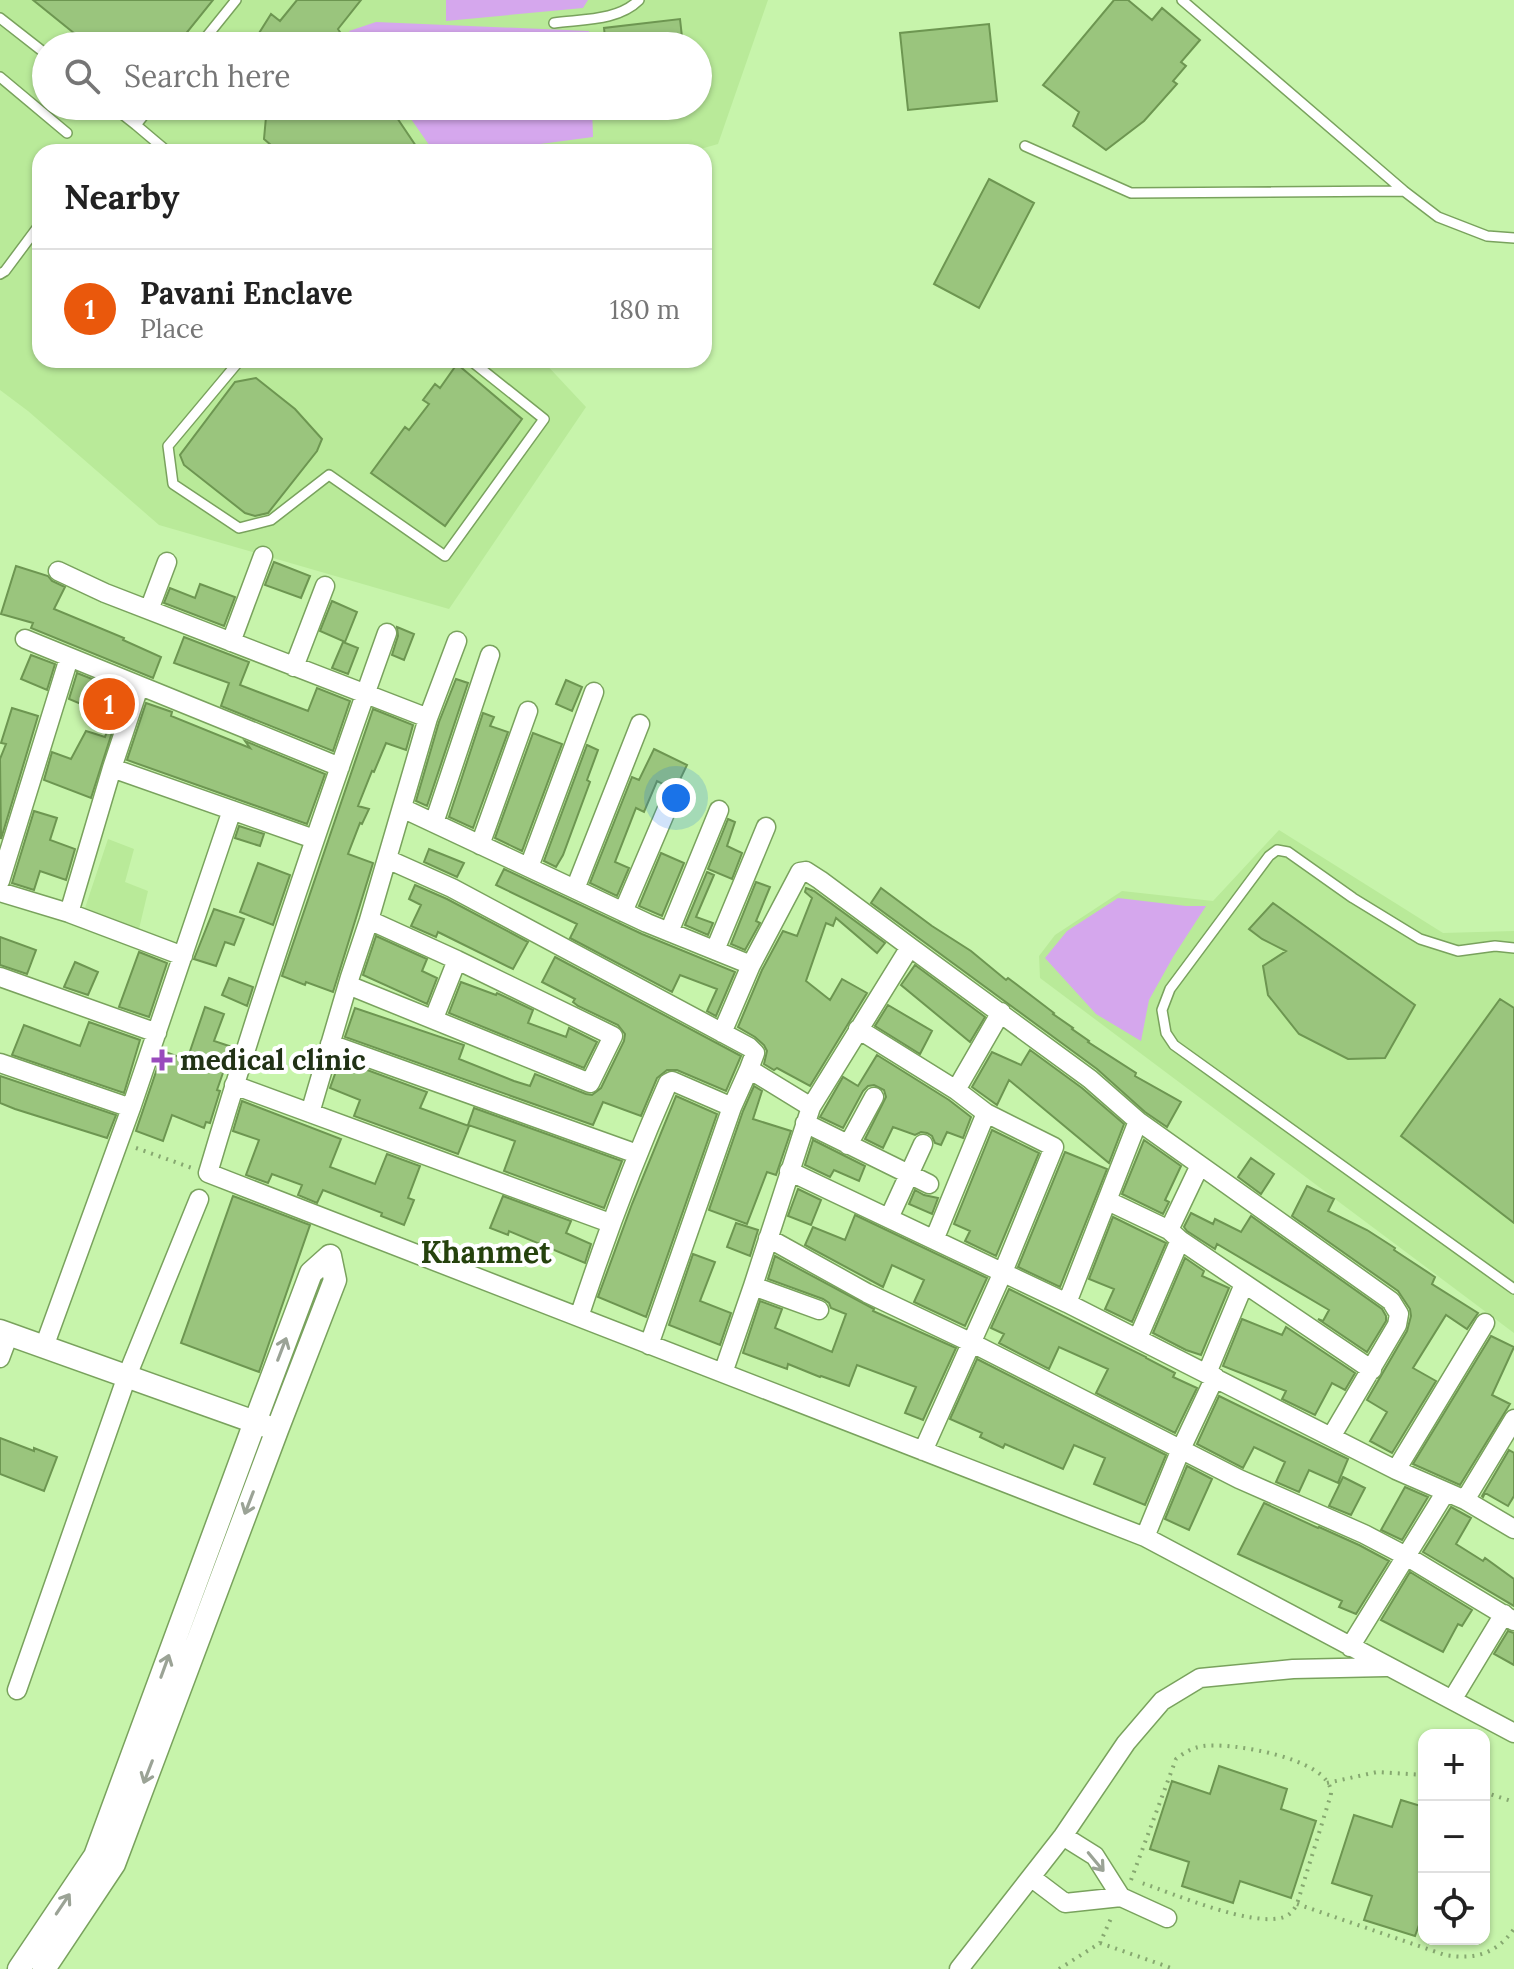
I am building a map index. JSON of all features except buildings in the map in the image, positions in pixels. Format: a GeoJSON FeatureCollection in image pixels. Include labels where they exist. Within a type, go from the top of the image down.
{"type":"FeatureCollection","features":[{"type":"Feature","properties":{"kind":"street"},"geometry":{"type":"LineString","coordinates":[[231,642],[263,556]]}},
{"type":"Feature","properties":{"kind":"street"},"geometry":{"type":"LineString","coordinates":[[149,610],[167,562]]}},
{"type":"Feature","properties":{"kind":"street"},"geometry":{"type":"LineString","coordinates":[[58,571],[105,593],[428,718]]}},
{"type":"Feature","properties":{"kind":"street"},"geometry":{"type":"LineString","coordinates":[[294,667],[325,586]]}},
{"type":"Feature","properties":{"kind":"street"},"geometry":{"type":"LineString","coordinates":[[387,633],[314,839],[208,1173],[1145,1537],[1514,1733]]}},
{"type":"Feature","properties":{"kind":"street"},"geometry":{"type":"LineString","coordinates":[[25,639],[340,767]]}},
{"type":"Feature","properties":{"kind":"street"},"geometry":{"type":"LineString","coordinates":[[310,1113],[428,718],[457,641]]}},
{"type":"Feature","properties":{"kind":"street"},"geometry":{"type":"LineString","coordinates":[[434,823],[490,655]]}},
{"type":"Feature","properties":{"kind":"street"},"geometry":{"type":"LineString","coordinates":[[0,881],[69,658]]}},
{"type":"Feature","properties":{"kind":"street"},"geometry":{"type":"LineString","coordinates":[[69,913],[139,687]]}},
{"type":"Feature","properties":{"kind":"street"},"geometry":{"type":"LineString","coordinates":[[529,867],[594,692]]}},
{"type":"Feature","properties":{"kind":"street"},"geometry":{"type":"LineString","coordinates":[[480,845],[528,711]]}},
{"type":"Feature","properties":{"kind":"street"},"geometry":{"type":"LineString","coordinates":[[575,889],[640,724]]}},
{"type":"Feature","properties":{"kind":"street"},"geometry":{"type":"LineString","coordinates":[[112,768],[314,839]]}},
{"type":"Feature","properties":{"kind":"street"},"geometry":{"type":"LineString","coordinates":[[623,912],[669,804]]}},
{"type":"Feature","properties":{"kind":"street"},"geometry":{"type":"LineString","coordinates":[[402,808],[623,912],[751,965]]}},
{"type":"Feature","properties":{"kind":"street"},"geometry":{"type":"LineString","coordinates":[[44,1347],[131,1108],[232,810]]}},
{"type":"Feature","properties":{"kind":"street"},"geometry":{"type":"LineString","coordinates":[[669,932],[719,810]]}},
{"type":"Feature","properties":{"kind":"street"},"geometry":{"type":"LineString","coordinates":[[715,950],[766,827]]}},
{"type":"Feature","properties":{"kind":"street"},"geometry":{"type":"LineString","coordinates":[[387,859],[465,895],[755,1053],[732,1107],[649,1345]]}},
{"type":"Feature","properties":{"kind":"street"},"geometry":{"type":"LineString","coordinates":[[722,1033],[751,965],[800,872],[806,871],[1090,1079],[1138,1121],[1391,1301],[1399,1314],[1397,1325],[1331,1437]]}},
{"type":"Feature","properties":{"kind":"street"},"geometry":{"type":"LineString","coordinates":[[0,892],[69,913],[183,956]]}},
{"type":"Feature","properties":{"kind":"street"},"geometry":{"type":"LineString","coordinates":[[348,985],[590,1083],[613,1036],[369,920]]}},
{"type":"Feature","properties":{"kind":"street"},"geometry":{"type":"LineString","coordinates":[[723,1373],[808,1115],[910,947]]}},
{"type":"Feature","properties":{"kind":"street"},"geometry":{"type":"LineString","coordinates":[[434,1018],[457,960]]}},
{"type":"Feature","properties":{"kind":"street"},"geometry":{"type":"LineString","coordinates":[[0,977],[157,1033]]}},
{"type":"Feature","properties":{"kind":"street"},"geometry":{"type":"LineString","coordinates":[[956,1090],[1001,1012]]}},
{"type":"Feature","properties":{"kind":"street"},"geometry":{"type":"LineString","coordinates":[[858,1029],[956,1090],[986,1113],[1054,1147],[1003,1272],[923,1451]]}},
{"type":"Feature","properties":{"kind":"street"},"geometry":{"type":"LineString","coordinates":[[330,1044],[637,1154]]}},
{"type":"Feature","properties":{"kind":"street"},"geometry":{"type":"LineString","coordinates":[[0,1063],[131,1108]]}},
{"type":"Feature","properties":{"kind":"street"},"geometry":{"type":"LineString","coordinates":[[749,1069],[848,1145],[929,1184]]}},
{"type":"Feature","properties":{"kind":"street"},"geometry":{"type":"LineString","coordinates":[[579,1317],[610,1223],[669,1081],[732,1107]]}},
{"type":"Feature","properties":{"kind":"street"},"geometry":{"type":"LineString","coordinates":[[234,1085],[610,1223]]}},
{"type":"Feature","properties":{"kind":"street"},"geometry":{"type":"LineString","coordinates":[[848,1145],[874,1097]]}},
{"type":"Feature","properties":{"kind":"street"},"geometry":{"type":"LineString","coordinates":[[934,1240],[986,1113]]}},
{"type":"Feature","properties":{"kind":"street"},"geometry":{"type":"LineString","coordinates":[[1067,1303],[1138,1121]]}},
{"type":"Feature","properties":{"kind":"street"},"geometry":{"type":"LineString","coordinates":[[889,1218],[923,1144]]}},
{"type":"Feature","properties":{"kind":"street"},"geometry":{"type":"LineString","coordinates":[[1138,1338],[1200,1165]]}},
{"type":"Feature","properties":{"kind":"street"},"geometry":{"type":"LineString","coordinates":[[789,1171],[1138,1338],[1396,1470],[1465,1500],[1514,1529]]}},
{"type":"Feature","properties":{"kind":"street"},"geometry":{"type":"LineString","coordinates":[[17,1690],[127,1376],[199,1199]]}},
{"type":"Feature","properties":{"kind":"street"},"geometry":{"type":"LineString","coordinates":[[1108,1201],[1175,1235],[1372,1370]]}},
{"type":"Feature","properties":{"kind":"street"},"geometry":{"type":"LineString","coordinates":[[19,1969],[95,1856],[311,1273],[330,1256],[343,1226]]}},
{"type":"Feature","properties":{"kind":"street"},"geometry":{"type":"LineString","coordinates":[[768,1238],[867,1293],[1239,1479],[1364,1534],[1509,1617],[1452,1700]]}},
{"type":"Feature","properties":{"kind":"street"},"geometry":{"type":"LineString","coordinates":[[44,1969],[114,1864],[335,1280],[330,1256]]}},
{"type":"Feature","properties":{"kind":"street"},"geometry":{"type":"LineString","coordinates":[[1145,1537],[1211,1375],[1244,1284]]}},
{"type":"Feature","properties":{"kind":"street"},"geometry":{"type":"LineString","coordinates":[[753,1286],[819,1310]]}},
{"type":"Feature","properties":{"kind":"street"},"geometry":{"type":"LineString","coordinates":[[1396,1470],[1485,1323]]}},
{"type":"Feature","properties":{"kind":"street"},"geometry":{"type":"LineString","coordinates":[[0,1358],[4,1333],[277,1430]]}},
{"type":"Feature","properties":{"kind":"street"},"geometry":{"type":"LineString","coordinates":[[1465,1500],[1514,1419]]}},
{"type":"Feature","properties":{"kind":"street"},"geometry":{"type":"LineString","coordinates":[[1350,1647],[1445,1493]]}},
{"type":"Feature","properties":{"kind":"street"},"geometry":{"type":"LineString","coordinates":[[959,1969],[1032,1878],[1126,1743],[1162,1701],[1200,1678],[1293,1669],[1389,1667]]}},
{"type":"Feature","properties":{"kind":"street"},"geometry":{"type":"LineString","coordinates":[[1063,1836],[1095,1856],[1121,1897]]}},
{"type":"Feature","properties":{"kind":"street"},"geometry":{"type":"LineString","coordinates":[[1032,1878],[1065,1903],[1121,1897],[1167,1918]]}},
{"type":"Feature","properties":{"kind":"lane"},"geometry":{"type":"LineString","coordinates":[[210,32],[236,0]]}},
{"type":"Feature","properties":{"kind":"lane"},"geometry":{"type":"LineString","coordinates":[[554,23],[621,14],[639,0]]}},
{"type":"Feature","properties":{"kind":"lane"},"geometry":{"type":"LineString","coordinates":[[1182,0],[1438,217],[1487,236],[1514,238]]}},
{"type":"Feature","properties":{"kind":"lane"},"geometry":{"type":"LineString","coordinates":[[0,18],[32,43]]}},
{"type":"Feature","properties":{"kind":"lane"},"geometry":{"type":"LineString","coordinates":[[0,77],[32,100]]}},
{"type":"Feature","properties":{"kind":"lane"},"geometry":{"type":"LineString","coordinates":[[55,120],[67,133]]}},
{"type":"Feature","properties":{"kind":"lane"},"geometry":{"type":"LineString","coordinates":[[130,120],[159,144]]}},
{"type":"Feature","properties":{"kind":"lane"},"geometry":{"type":"LineString","coordinates":[[136,125],[140,120]]}},
{"type":"Feature","properties":{"kind":"lane"},"geometry":{"type":"LineString","coordinates":[[1025,146],[1131,193],[1404,191]]}},
{"type":"Feature","properties":{"kind":"lane"},"geometry":{"type":"LineString","coordinates":[[0,274],[32,234]]}},
{"type":"Feature","properties":{"kind":"lane"},"geometry":{"type":"LineString","coordinates":[[233,368],[168,446],[173,484],[239,528],[271,520],[329,475],[445,556],[544,419],[480,368]]}},
{"type":"Feature","properties":{"kind":"lane"},"geometry":{"type":"LineString","coordinates":[[1514,948],[1495,946],[1458,951],[1420,939],[1353,898],[1288,852],[1277,850],[1269,856],[1170,989],[1162,1010],[1166,1033],[1174,1045],[1514,1289]]}},
{"type":"Feature","properties":{"kind":"path"},"geometry":{"type":"LineString","coordinates":[[119,1142],[208,1173]]}},
{"type":"Feature","properties":{"kind":"path"},"geometry":{"type":"LineString","coordinates":[[1059,1969],[1100,1943],[1131,1880],[1176,1759],[1188,1749],[1228,1745],[1261,1750],[1306,1765],[1318,1772],[1327,1783],[1331,1792],[1297,1904],[1282,1918],[1263,1919],[1215,1908],[1131,1880]]}},
{"type":"Feature","properties":{"kind":"path"},"geometry":{"type":"LineString","coordinates":[[1327,1783],[1377,1772],[1418,1775]]}},
{"type":"Feature","properties":{"kind":"path"},"geometry":{"type":"LineString","coordinates":[[1490,1794],[1514,1802]]}},
{"type":"Feature","properties":{"kind":"path"},"geometry":{"type":"LineString","coordinates":[[1297,1904],[1464,1959],[1497,1947],[1514,1929]]}},
{"type":"Feature","properties":{"kind":"path"},"geometry":{"type":"LineString","coordinates":[[1100,1943],[1174,1969]]}},
{"type":"Feature","properties":{"kind":"shaded area"},"geometry":{"type":"Polygon","coordinates":[[[0,0],[768,0],[718,144],[712,146],[32,144],[32,368],[549,368],[586,407],[449,609],[159,525],[0,390],[0,0]]]}},
{"type":"Feature","properties":{"kind":"shaded area"},"geometry":{"type":"Polygon","coordinates":[[[446,0],[588,0],[583,8],[446,21],[446,0]]]}},
{"type":"Feature","properties":{"kind":"shaded area"},"geometry":{"type":"Polygon","coordinates":[[[376,22],[589,32],[350,32],[376,22]]]}},
{"type":"Feature","properties":{"kind":"shaded area"},"geometry":{"type":"Polygon","coordinates":[[[412,120],[592,120],[593,137],[540,144],[428,144],[412,120]]]}},
{"type":"Feature","properties":{"kind":"shaded area"},"geometry":{"type":"Polygon","coordinates":[[[1279,830],[1443,933],[1514,931],[1514,1333],[1040,978],[1039,956],[1055,935],[1122,891],[1213,901],[1279,830]]]}},
{"type":"Feature","properties":{"kind":"shaded area"},"geometry":{"type":"Polygon","coordinates":[[[108,839],[134,849],[125,882],[148,891],[139,929],[85,908],[108,839]]]}},
{"type":"Feature","properties":{"kind":"shaded area"},"geometry":{"type":"Polygon","coordinates":[[[1118,898],[1206,906],[1149,1000],[1141,1041],[1096,1014],[1045,958],[1067,931],[1118,898]]]}},
{"type":"Feature","properties":{"kind":"place","name":"Pavani Enclave"},"geometry":{"type":"Point","coordinates":[109,704]}},
{"type":"Feature","properties":{"kind":"place","name":"medical clinic"},"geometry":{"type":"Point","coordinates":[162,1060]}},
{"type":"Feature","properties":{"kind":"district","name":"Khanmet"},"geometry":{"type":"Point","coordinates":[486,1253]}}]}
